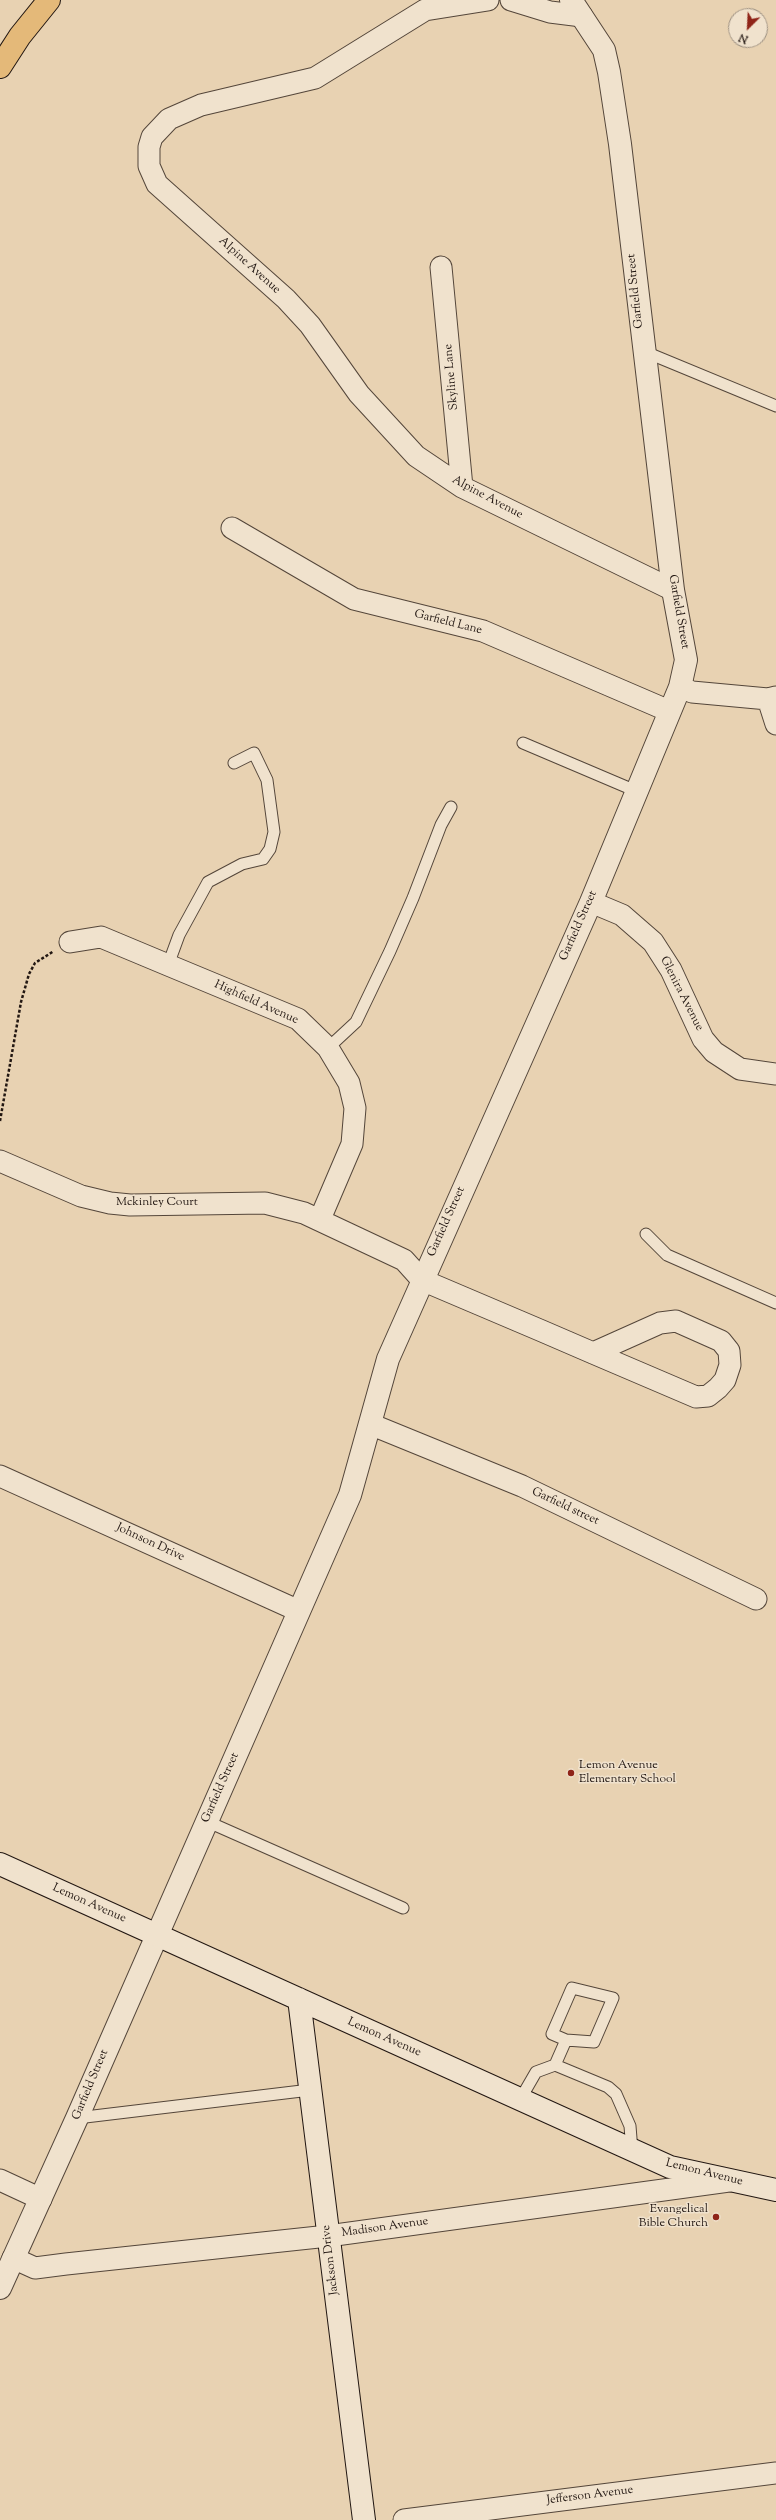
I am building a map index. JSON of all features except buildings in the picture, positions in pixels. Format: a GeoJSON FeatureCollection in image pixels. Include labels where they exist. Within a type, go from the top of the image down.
{"type":"FeatureCollection","features":[{"type":"Feature","properties":{"kind":"highway"},"geometry":{"type":"LineString","coordinates":[[0,67],[20,36],[49,0]]}},
{"type":"Feature","properties":{"kind":"street","name":"Alpine Avenue"},"geometry":{"type":"LineString","coordinates":[[488,0],[425,10],[315,78],[201,105],[169,119],[152,138],[148,156],[152,175],[157,184],[286,299],[310,325],[359,394],[416,456],[462,488],[673,590]]}},
{"type":"Feature","properties":{"kind":"street"},"geometry":{"type":"LineString","coordinates":[[511,0],[550,12],[576,8]]}},
{"type":"Feature","properties":{"kind":"street","name":"Garfield Street"},"geometry":{"type":"LineString","coordinates":[[0,2288],[77,2118],[156,1934],[350,1495],[388,1359],[590,902],[680,687],[686,660],[673,590],[643,350],[620,144],[609,72],[604,50],[576,8]]}},
{"type":"Feature","properties":{"kind":"street","name":"Skyline Lane"},"geometry":{"type":"LineString","coordinates":[[441,267],[462,488]]}},
{"type":"Feature","properties":{"kind":"street","name":"Garfield Lane"},"geometry":{"type":"LineString","coordinates":[[232,528],[354,599],[483,631],[669,711]]}},
{"type":"Feature","properties":{"kind":"street"},"geometry":{"type":"LineString","coordinates":[[680,687],[692,692],[772,698],[776,724]]}},
{"type":"Feature","properties":{"kind":"street","name":"Glenira Avenue"},"geometry":{"type":"LineString","coordinates":[[590,902],[622,915],[653,942],[671,970],[703,1038],[714,1052],[740,1069],[776,1074]]}},
{"type":"Feature","properties":{"kind":"street","name":"Highfield Avenue"},"geometry":{"type":"LineString","coordinates":[[70,942],[100,937],[298,1019],[328,1048],[349,1083],[355,1108],[352,1144],[320,1219]]}},
{"type":"Feature","properties":{"kind":"street","name":"Mckinley Court"},"geometry":{"type":"LineString","coordinates":[[0,1161],[81,1196],[110,1203],[130,1206],[266,1203],[320,1219]]}},
{"type":"Feature","properties":{"kind":"street"},"geometry":{"type":"LineString","coordinates":[[320,1219],[404,1260],[422,1280],[696,1397],[708,1396],[718,1388],[724,1380],[730,1365],[729,1351],[721,1341],[676,1321],[660,1323],[593,1353]]}},
{"type":"Feature","properties":{"kind":"street","name":"Garfield street"},"geometry":{"type":"LineString","coordinates":[[370,1424],[522,1486],[756,1599]]}},
{"type":"Feature","properties":{"kind":"street","name":"Johnson Drive"},"geometry":{"type":"LineString","coordinates":[[0,1476],[300,1610]]}},
{"type":"Feature","properties":{"kind":"street","name":"Lemon Avenue"},"geometry":{"type":"LineString","coordinates":[[0,1864],[670,2167],[776,2190]]}},
{"type":"Feature","properties":{"kind":"street","name":"Jackson Drive"},"geometry":{"type":"LineString","coordinates":[[299,1999],[364,2520]]}},
{"type":"Feature","properties":{"kind":"street"},"geometry":{"type":"LineString","coordinates":[[0,2180],[41,2199]]}},
{"type":"Feature","properties":{"kind":"street","name":"Madison Avenue"},"geometry":{"type":"LineString","coordinates":[[13,2258],[35,2268],[328,2236],[733,2181]]}},
{"type":"Feature","properties":{"kind":"street","name":"Jefferson Avenue"},"geometry":{"type":"LineString","coordinates":[[404,2520],[776,2473]]}},
{"type":"Feature","properties":{"kind":"lane"},"geometry":{"type":"LineString","coordinates":[[643,350],[776,406]]}},
{"type":"Feature","properties":{"kind":"lane"},"geometry":{"type":"LineString","coordinates":[[523,743],[636,791]]}},
{"type":"Feature","properties":{"kind":"lane"},"geometry":{"type":"LineString","coordinates":[[168,965],[179,935],[208,882],[242,864],[263,859],[270,849],[274,832],[267,780],[254,753],[234,763]]}},
{"type":"Feature","properties":{"kind":"lane"},"geometry":{"type":"LineString","coordinates":[[328,1048],[356,1022],[390,951],[441,825],[451,807]]}},
{"type":"Feature","properties":{"kind":"lane"},"geometry":{"type":"LineString","coordinates":[[646,1234],[666,1255],[776,1303]]}},
{"type":"Feature","properties":{"kind":"lane"},"geometry":{"type":"LineString","coordinates":[[206,1821],[403,1908]]}},
{"type":"Feature","properties":{"kind":"lane"},"geometry":{"type":"LineString","coordinates":[[572,1988],[613,1998],[594,2042],[566,2040],[552,2034],[572,1988]]}},
{"type":"Feature","properties":{"kind":"lane"},"geometry":{"type":"LineString","coordinates":[[520,2098],[536,2072],[555,2064],[566,2040]]}},
{"type":"Feature","properties":{"kind":"lane"},"geometry":{"type":"LineString","coordinates":[[555,2064],[613,2091],[630,2126],[632,2150]]}},
{"type":"Feature","properties":{"kind":"lane"},"geometry":{"type":"LineString","coordinates":[[77,2118],[310,2090]]}},
{"type":"Feature","properties":{"kind":"path"},"geometry":{"type":"LineString","coordinates":[[0,1121],[21,1002],[29,974],[35,963],[70,942]]}},
{"type":"Feature","properties":{"kind":"place","name":"Lemon Avenue Elementary School"},"geometry":{"type":"Point","coordinates":[571,1773]}},
{"type":"Feature","properties":{"kind":"place","name":"Evangelical Bible Church"},"geometry":{"type":"Point","coordinates":[716,2217]}}]}
